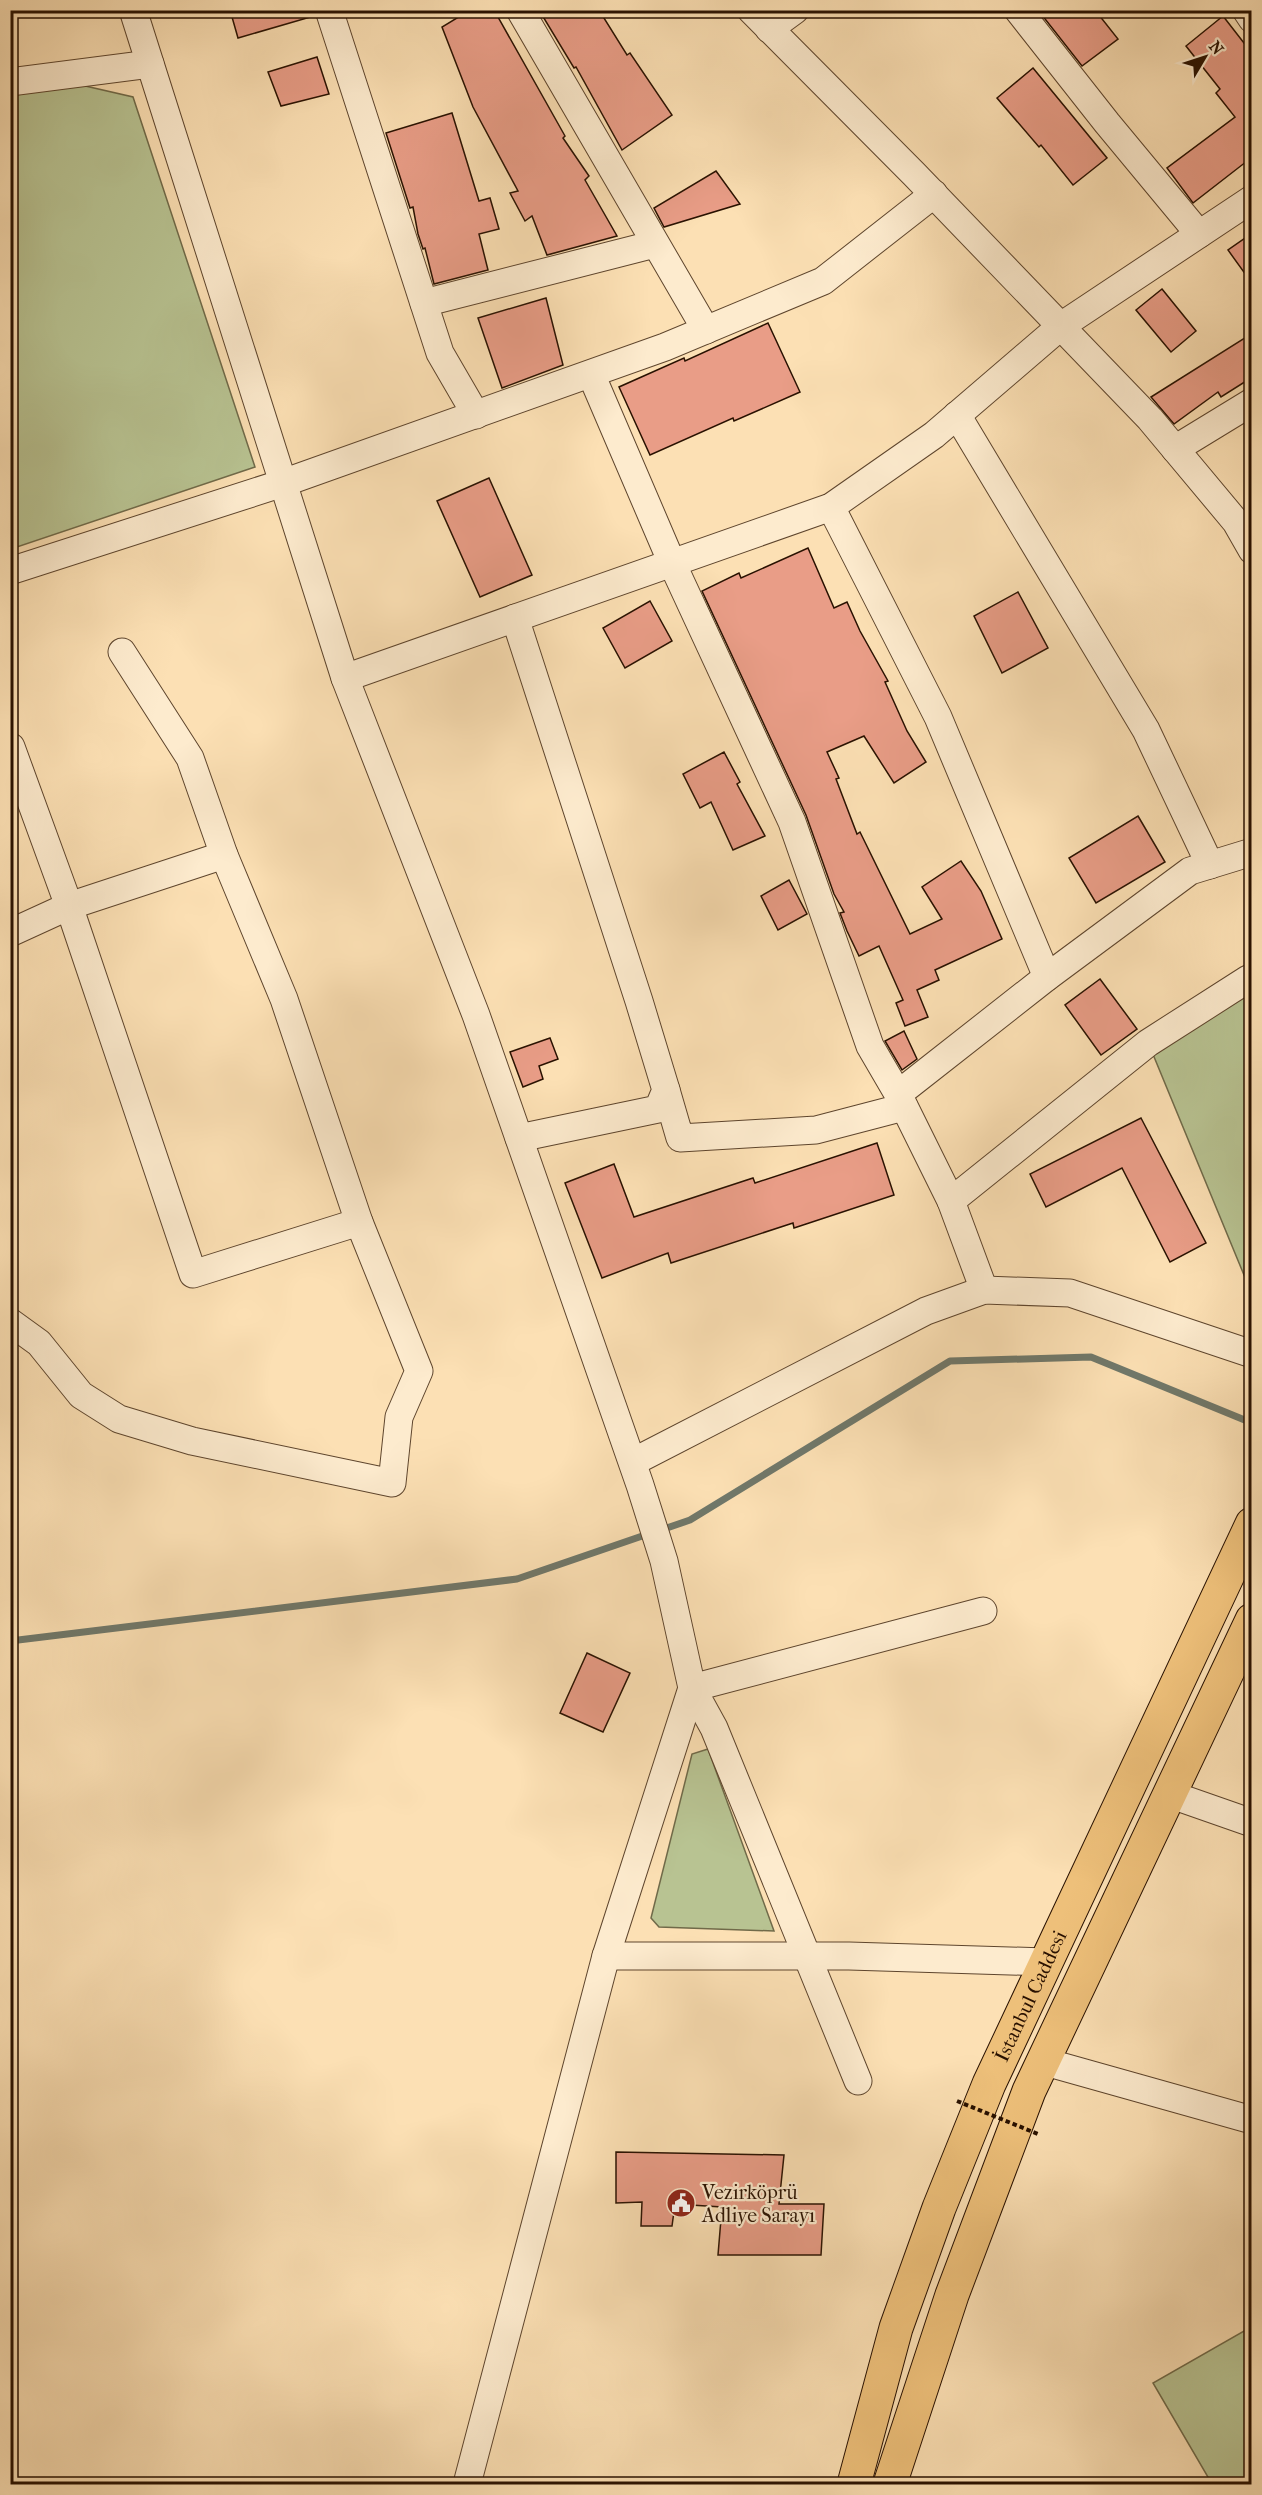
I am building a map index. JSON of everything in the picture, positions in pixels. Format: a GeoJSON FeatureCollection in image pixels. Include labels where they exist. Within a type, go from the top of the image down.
{"type":"FeatureCollection","features":[{"type":"Feature","properties":{"kind":"main road","name":"İstanbul Caddesi"},"geometry":{"type":"LineString","coordinates":[[854,2484],[896,2328],[939,2208],[988,2084],[1251,1524]]}},
{"type":"Feature","properties":{"kind":"main road","name":"İstanbul Caddesi"},"geometry":{"type":"LineString","coordinates":[[890,2484],[952,2295],[1029,2091],[1251,1620]]}},
{"type":"Feature","properties":{"kind":"street"},"geometry":{"type":"LineString","coordinates":[[133,10],[345,678],[476,1015],[636,1473],[664,1561],[692,1688],[714,1728],[858,2081]]}},
{"type":"Feature","properties":{"kind":"street"},"geometry":{"type":"LineString","coordinates":[[329,10],[440,353],[476,415]]}},
{"type":"Feature","properties":{"kind":"street"},"geometry":{"type":"LineString","coordinates":[[520,10],[706,330]]}},
{"type":"Feature","properties":{"kind":"street"},"geometry":{"type":"LineString","coordinates":[[795,10],[760,20],[934,194],[1150,419],[1236,522],[1251,550]]}},
{"type":"Feature","properties":{"kind":"street"},"geometry":{"type":"LineString","coordinates":[[1018,10],[1199,234]]}},
{"type":"Feature","properties":{"kind":"street"},"geometry":{"type":"LineString","coordinates":[[1246,10],[1251,19]]}},
{"type":"Feature","properties":{"kind":"street"},"geometry":{"type":"LineString","coordinates":[[10,82],[150,64]]}},
{"type":"Feature","properties":{"kind":"street"},"geometry":{"type":"LineString","coordinates":[[10,571],[284,483],[591,374],[706,330],[824,281],[934,194]]}},
{"type":"Feature","properties":{"kind":"street"},"geometry":{"type":"LineString","coordinates":[[345,678],[831,507],[934,435],[1061,326],[1251,199]]}},
{"type":"Feature","properties":{"kind":"street"},"geometry":{"type":"LineString","coordinates":[[424,303],[655,244]]}},
{"type":"Feature","properties":{"kind":"street"},"geometry":{"type":"LineString","coordinates":[[591,374],[672,564],[792,822],[870,1046],[901,1101],[951,1201],[984,1290]]}},
{"type":"Feature","properties":{"kind":"street"},"geometry":{"type":"LineString","coordinates":[[1175,449],[1251,402]]}},
{"type":"Feature","properties":{"kind":"street"},"geometry":{"type":"LineString","coordinates":[[957,415],[1146,730],[1210,865]]}},
{"type":"Feature","properties":{"kind":"street"},"geometry":{"type":"LineString","coordinates":[[831,507],[938,717],[1047,977]]}},
{"type":"Feature","properties":{"kind":"street"},"geometry":{"type":"LineString","coordinates":[[515,618],[639,1001],[680,1138],[816,1131],[901,1101],[1047,977],[1190,871],[1251,852]]}},
{"type":"Feature","properties":{"kind":"street"},"geometry":{"type":"LineString","coordinates":[[10,1322],[39,1343],[81,1395],[119,1419],[192,1441],[392,1483],[399,1416],[418,1371],[360,1222],[284,999],[224,855],[190,758],[122,652]]}},
{"type":"Feature","properties":{"kind":"street"},"geometry":{"type":"LineString","coordinates":[[11,747],[69,906],[193,1274],[360,1222]]}},
{"type":"Feature","properties":{"kind":"street"},"geometry":{"type":"LineString","coordinates":[[10,933],[69,906],[224,855]]}},
{"type":"Feature","properties":{"kind":"street"},"geometry":{"type":"LineString","coordinates":[[951,1201],[1148,1043],[1248,979]]}},
{"type":"Feature","properties":{"kind":"street"},"geometry":{"type":"LineString","coordinates":[[519,1138],[658,1109],[666,1090]]}},
{"type":"Feature","properties":{"kind":"street"},"geometry":{"type":"LineString","coordinates":[[636,1473],[926,1311],[984,1290],[1070,1293],[1251,1354]]}},
{"type":"Feature","properties":{"kind":"street"},"geometry":{"type":"LineString","coordinates":[[692,1688],[983,1611]]}},
{"type":"Feature","properties":{"kind":"street"},"geometry":{"type":"LineString","coordinates":[[467,2484],[606,1956],[692,1688]]}},
{"type":"Feature","properties":{"kind":"street"},"geometry":{"type":"LineString","coordinates":[[1169,1794],[1251,1823]]}},
{"type":"Feature","properties":{"kind":"street"},"geometry":{"type":"LineString","coordinates":[[606,1956],[808,1956],[1046,1962]]}},
{"type":"Feature","properties":{"kind":"street"},"geometry":{"type":"LineString","coordinates":[[1042,2061],[1251,2120]]}},
{"type":"Feature","properties":{"kind":"path"},"geometry":{"type":"LineString","coordinates":[[957,2101],[1038,2134]]}},
{"type":"Feature","properties":{"kind":"green space"},"geometry":{"type":"Polygon","coordinates":[[[81,85],[133,97],[255,467],[11,549],[10,94],[81,85]]]}},
{"type":"Feature","properties":{"kind":"green space"},"geometry":{"type":"Polygon","coordinates":[[[1251,988],[1251,1292],[1150,1047],[1251,988]]]}},
{"type":"Feature","properties":{"kind":"green space"},"geometry":{"type":"Polygon","coordinates":[[[708,1749],[774,1931],[659,1927],[651,1918],[692,1754],[708,1749]]]}},
{"type":"Feature","properties":{"kind":"green space"},"geometry":{"type":"Polygon","coordinates":[[[1251,2327],[1251,2484],[1212,2484],[1153,2383],[1251,2327]]]}},
{"type":"Feature","properties":{"kind":"building"},"geometry":{"type":"Polygon","coordinates":[[[230,10],[314,10],[314,16],[238,38],[230,10]]]}},
{"type":"Feature","properties":{"kind":"building"},"geometry":{"type":"Polygon","coordinates":[[[470,10],[494,10],[565,136],[563,138],[589,176],[585,180],[617,236],[547,255],[532,216],[525,221],[510,193],[518,191],[473,107],[442,27],[470,10]]]}},
{"type":"Feature","properties":{"kind":"building"},"geometry":{"type":"Polygon","coordinates":[[[539,10],[599,10],[627,55],[630,53],[672,115],[622,150],[576,67],[574,68],[539,10]]]}},
{"type":"Feature","properties":{"kind":"building"},"geometry":{"type":"Polygon","coordinates":[[[1038,10],[1095,10],[1118,39],[1082,66],[1038,10]]]}},
{"type":"Feature","properties":{"kind":"building"},"geometry":{"type":"Polygon","coordinates":[[[1223,16],[1251,52],[1251,158],[1193,203],[1167,168],[1235,117],[1216,93],[1220,89],[1186,46],[1223,16]]]}},
{"type":"Feature","properties":{"kind":"building"},"geometry":{"type":"Polygon","coordinates":[[[317,57],[329,94],[281,106],[268,72],[317,57]]]}},
{"type":"Feature","properties":{"kind":"building"},"geometry":{"type":"Polygon","coordinates":[[[1033,68],[1107,158],[1073,185],[1041,145],[1039,147],[997,98],[1033,68]]]}},
{"type":"Feature","properties":{"kind":"building"},"geometry":{"type":"Polygon","coordinates":[[[452,113],[479,201],[490,198],[499,229],[479,234],[488,270],[434,284],[425,248],[423,249],[418,234],[413,207],[410,208],[386,133],[452,113]]]}},
{"type":"Feature","properties":{"kind":"building"},"geometry":{"type":"Polygon","coordinates":[[[716,171],[740,204],[664,227],[654,208],[716,171]]]}},
{"type":"Feature","properties":{"kind":"building"},"geometry":{"type":"Polygon","coordinates":[[[1251,234],[1251,282],[1228,250],[1251,234]]]}},
{"type":"Feature","properties":{"kind":"building"},"geometry":{"type":"Polygon","coordinates":[[[1162,289],[1196,331],[1171,352],[1136,310],[1162,289]]]}},
{"type":"Feature","properties":{"kind":"building"},"geometry":{"type":"Polygon","coordinates":[[[546,298],[563,365],[502,388],[478,318],[546,298]]]}},
{"type":"Feature","properties":{"kind":"building"},"geometry":{"type":"Polygon","coordinates":[[[768,323],[800,392],[734,421],[733,418],[650,455],[619,387],[684,358],[685,361],[768,323]]]}},
{"type":"Feature","properties":{"kind":"building"},"geometry":{"type":"Polygon","coordinates":[[[1251,334],[1251,378],[1221,397],[1218,392],[1174,424],[1151,397],[1251,334]]]}},
{"type":"Feature","properties":{"kind":"building"},"geometry":{"type":"Polygon","coordinates":[[[489,478],[532,575],[480,597],[437,501],[489,478]]]}},
{"type":"Feature","properties":{"kind":"building"},"geometry":{"type":"Polygon","coordinates":[[[808,548],[834,608],[847,602],[860,631],[888,681],[885,682],[907,731],[926,762],[894,783],[864,736],[827,752],[839,778],[836,779],[857,834],[860,832],[910,934],[942,919],[922,887],[961,861],[981,891],[1002,939],[935,970],[939,980],[917,990],[928,1017],[905,1026],[896,1003],[903,1000],[879,946],[859,956],[847,931],[840,913],[844,912],[834,894],[806,815],[702,591],[739,573],[741,578],[808,548]]]}},
{"type":"Feature","properties":{"kind":"building"},"geometry":{"type":"Polygon","coordinates":[[[1018,592],[1048,648],[1002,673],[974,616],[1018,592]]]}},
{"type":"Feature","properties":{"kind":"building"},"geometry":{"type":"Polygon","coordinates":[[[650,601],[672,641],[625,668],[603,628],[650,601]]]}},
{"type":"Feature","properties":{"kind":"building"},"geometry":{"type":"Polygon","coordinates":[[[724,752],[740,782],[737,784],[765,836],[733,850],[711,802],[700,808],[683,774],[724,752]]]}},
{"type":"Feature","properties":{"kind":"building"},"geometry":{"type":"Polygon","coordinates":[[[1138,816],[1165,862],[1096,903],[1069,858],[1138,816]]]}},
{"type":"Feature","properties":{"kind":"building"},"geometry":{"type":"Polygon","coordinates":[[[789,880],[807,914],[778,930],[761,896],[789,880]]]}},
{"type":"Feature","properties":{"kind":"building"},"geometry":{"type":"Polygon","coordinates":[[[1100,979],[1137,1029],[1101,1055],[1065,1005],[1100,979]]]}},
{"type":"Feature","properties":{"kind":"building"},"geometry":{"type":"Polygon","coordinates":[[[904,1031],[917,1059],[902,1070],[885,1041],[904,1031]]]}},
{"type":"Feature","properties":{"kind":"building"},"geometry":{"type":"Polygon","coordinates":[[[550,1038],[558,1059],[539,1066],[543,1079],[523,1087],[510,1052],[550,1038]]]}},
{"type":"Feature","properties":{"kind":"building"},"geometry":{"type":"Polygon","coordinates":[[[1141,1118],[1206,1243],[1170,1262],[1122,1168],[1046,1207],[1030,1174],[1141,1118]]]}},
{"type":"Feature","properties":{"kind":"building"},"geometry":{"type":"Polygon","coordinates":[[[877,1143],[894,1195],[794,1228],[793,1223],[671,1263],[668,1253],[602,1278],[565,1183],[614,1164],[634,1217],[753,1178],[755,1183],[877,1143]]]}},
{"type":"Feature","properties":{"kind":"building"},"geometry":{"type":"Polygon","coordinates":[[[587,1653],[630,1673],[603,1732],[560,1713],[587,1653]]]}},
{"type":"Feature","properties":{"kind":"building","name":"Vezirköprü Adliye Sarayı"},"geometry":{"type":"Polygon","coordinates":[[[616,2152],[784,2155],[779,2204],[824,2204],[821,2255],[718,2255],[722,2207],[675,2204],[672,2226],[641,2226],[642,2202],[616,2203],[616,2152]]]}},
{"type":"Feature","properties":{"kind":"waterway"},"geometry":{"type":"LineString","coordinates":[[661,1530],[690,1520],[950,1361],[1091,1357],[1252,1423]]}},
{"type":"Feature","properties":{"kind":"waterway"},"geometry":{"type":"LineString","coordinates":[[10,1641],[517,1579],[651,1533]]}},
{"type":"Feature","properties":{"kind":"place","name":"Vezirköprü Adliye Sarayı"},"geometry":{"type":"Point","coordinates":[681,2203]}}]}
